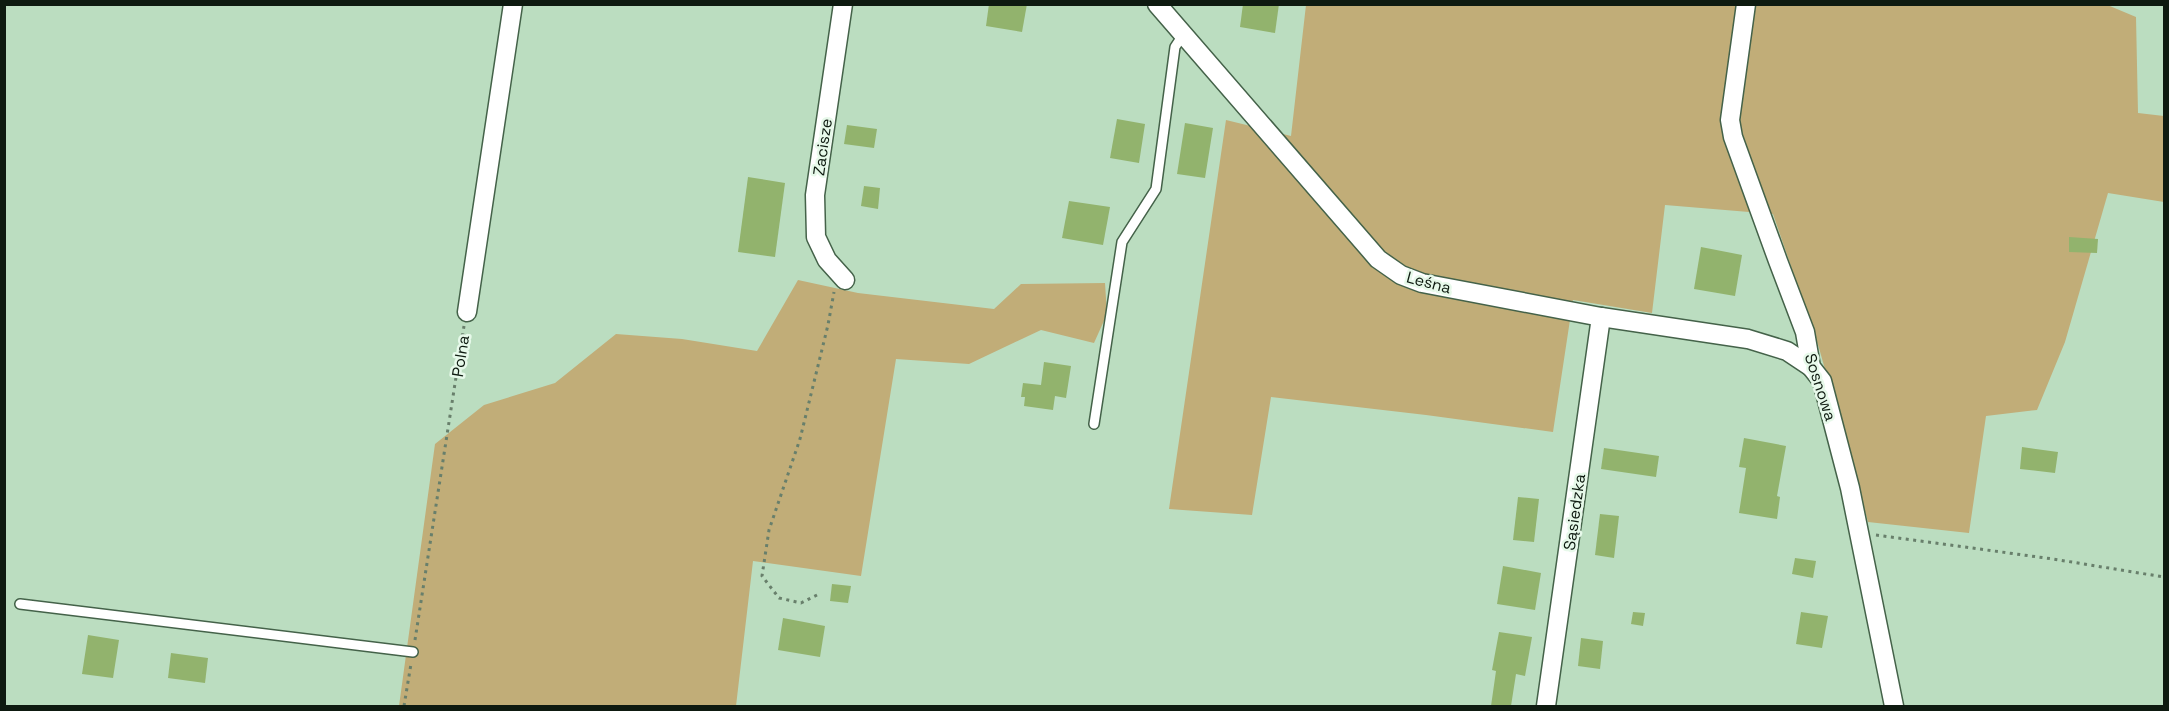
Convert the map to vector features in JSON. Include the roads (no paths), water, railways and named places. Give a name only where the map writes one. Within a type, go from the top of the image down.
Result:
[{"type":"street","name":"Polna","points":[[467,312],[513,4]]},
{"type":"street","name":"Zacisze","points":[[841,276],[827,260],[816,237],[815,195],[843,4]]},
{"type":"street","name":"Sosnowa","points":[[1746,4],[1730,120],[1733,137],[1805,332],[1811,367],[1822,381],[1850,488],[1894,706]]},
{"type":"street","name":"Leśna","points":[[1165,9],[1183,35],[1378,259],[1401,275],[1422,283],[1601,317],[1748,339],[1787,351],[1811,367]]},
{"type":"street","name":"Sąsiedzka","points":[[1546,706],[1601,317]]},
{"type":"lane","points":[[1094,424],[1122,242],[1155,189],[1175,47],[1183,35]]},
{"type":"lane","points":[[20,604],[413,652]]}]
